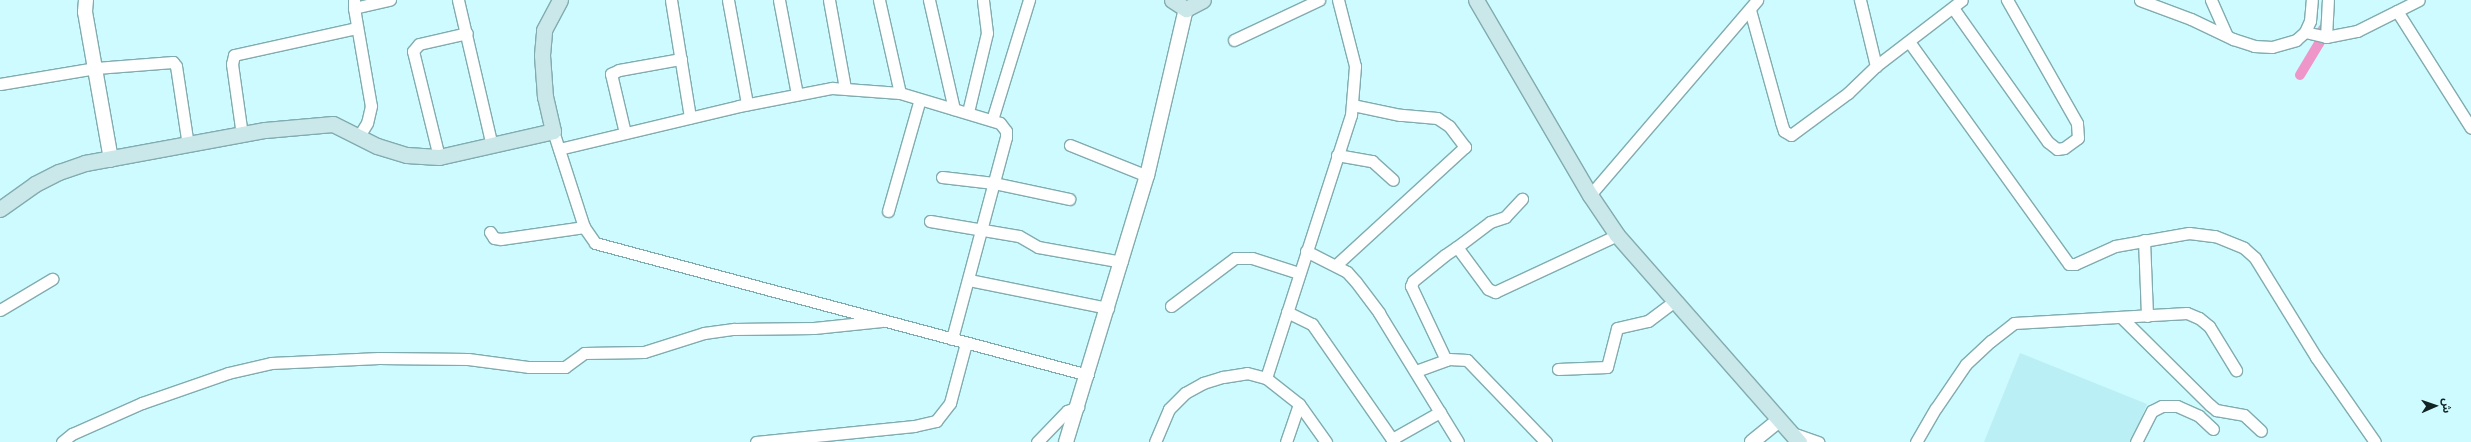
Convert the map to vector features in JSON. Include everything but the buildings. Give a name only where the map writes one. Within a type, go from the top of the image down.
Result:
[{"type":"main road","points":[[0,209],[35,184],[59,172],[85,163],[111,160],[242,134],[318,124],[341,126],[377,146],[407,156],[439,156],[492,146],[553,131],[543,84],[542,55],[544,30],[560,0]]},
{"type":"main road","points":[[1172,0],[1186,9],[1203,0]]},
{"type":"main road","points":[[1476,0],[1590,195],[1617,235],[1795,437]]},
{"type":"street","points":[[86,0],[85,12],[111,160]]},
{"type":"street","points":[[359,136],[366,124],[371,106],[354,4],[390,0]]},
{"type":"street","points":[[458,0],[492,146]]},
{"type":"street","points":[[671,0],[690,117]]},
{"type":"street","points":[[728,0],[747,104]]},
{"type":"street","points":[[779,0],[797,94]]},
{"type":"street","points":[[829,0],[845,88]]},
{"type":"street","points":[[879,0],[900,93]]},
{"type":"street","points":[[929,0],[954,109]]},
{"type":"street","points":[[968,112],[987,33],[983,0]]},
{"type":"street","points":[[992,120],[1029,0]]},
{"type":"street","points":[[1234,40],[1319,0]]},
{"type":"street","points":[[1266,378],[1352,105],[1355,66],[1338,0]]},
{"type":"street","points":[[1590,195],[1757,0]]},
{"type":"street","points":[[1860,0],[1876,66]]},
{"type":"street","points":[[1750,10],[1781,122],[1787,134],[1796,132],[1827,109],[1876,66],[1910,43],[1962,0]]},
{"type":"street","points":[[1952,8],[2048,142],[2060,149],[2078,138],[2079,127],[2007,0]]},
{"type":"street","points":[[2140,0],[2191,19],[2227,36],[2254,46],[2272,47],[2296,40],[2305,32],[2310,21],[2312,0]]},
{"type":"street","points":[[2211,0],[2227,36]]},
{"type":"street","points":[[2323,36],[2328,0]]},
{"type":"street","points":[[2305,32],[2323,36],[2357,31],[2419,0]]},
{"type":"street","points":[[1066,442],[1088,375],[1147,176],[1186,9]]},
{"type":"street","points":[[2397,11],[2471,128]]},
{"type":"street","points":[[242,134],[232,64],[234,54],[357,28]]},
{"type":"street","points":[[439,156],[413,51],[419,44],[467,34]]},
{"type":"street","points":[[1910,43],[2069,264],[2075,264],[2107,248],[2144,240],[2200,233],[2229,241],[2249,251],[2316,357],[2375,442]]},
{"type":"street","points":[[625,133],[611,74],[619,70],[681,59]]},
{"type":"street","points":[[0,84],[96,68],[172,62],[176,66],[188,145]]},
{"type":"street","points":[[559,149],[747,104],[797,94],[845,88],[900,93],[992,120],[1004,126],[1006,131],[969,280],[952,339]]},
{"type":"street","points":[[888,211],[920,99]]},
{"type":"street","points":[[1336,265],[1465,147],[1449,126],[1437,118],[1400,115],[1352,105]]},
{"type":"street","points":[[553,131],[584,228],[595,243],[1088,375]]},
{"type":"street","points":[[1070,145],[1147,176]]},
{"type":"street","points":[[1337,155],[1372,161],[1393,180]]},
{"type":"street","points":[[942,177],[994,183],[1068,199]]},
{"type":"street","points":[[1446,360],[1412,292],[1411,283],[1490,222],[1505,217],[1522,199]]},
{"type":"street","points":[[930,221],[1019,236],[1038,247],[1122,262]]},
{"type":"street","points":[[490,232],[494,238],[501,239],[584,228]]},
{"type":"street","points":[[1457,247],[1488,288],[1495,292],[1617,235]]},
{"type":"street","points":[[2144,240],[2147,316]]},
{"type":"street","points":[[1306,251],[1336,265],[1356,282],[1416,371],[1458,442]]},
{"type":"street","points":[[1171,306],[1235,258],[1252,258],[1299,273]]},
{"type":"street","points":[[0,310],[52,279]]},
{"type":"street","points":[[969,280],[1108,308]]},
{"type":"street","points":[[1558,368],[1608,367],[1617,328],[1648,322],[1675,301]]},
{"type":"street","points":[[1287,312],[1312,324],[1393,441],[1440,412]]},
{"type":"street","points":[[1916,442],[1936,408],[1966,364],[1991,341],[2014,324],[2123,319],[2180,312],[2199,318],[2209,326],[2236,370]]},
{"type":"street","points":[[2123,319],[2216,410],[2244,415],[2261,431]]},
{"type":"street","points":[[62,442],[72,434],[142,404],[228,373],[271,363],[372,358],[468,359],[529,367],[565,367],[584,352],[644,352],[712,332],[734,329],[814,328],[882,321]]},
{"type":"street","points":[[756,442],[914,426],[936,421],[950,404],[966,343]]},
{"type":"street","points":[[1416,371],[1458,357],[1472,364],[1546,442]]},
{"type":"street","points":[[1155,442],[1169,409],[1184,393],[1203,383],[1223,377],[1247,373],[1266,378],[1299,404],[1326,442]]},
{"type":"street","points":[[1286,442],[1299,404]]},
{"type":"street","points":[[2136,442],[2152,411],[2162,406],[2177,406],[2199,416],[2213,429]]},
{"type":"street","points":[[1037,442],[1067,411],[1078,407]]},
{"type":"street","points":[[1752,442],[1779,420]]},
{"type":"street","points":[[1795,437],[1818,442]]},
{"type":"shaded area","points":[[2020,353],[2147,404],[2132,442],[1984,442]]},
{"type":"waterway","points":[[2300,75],[2321,40],[2323,29]]}]
